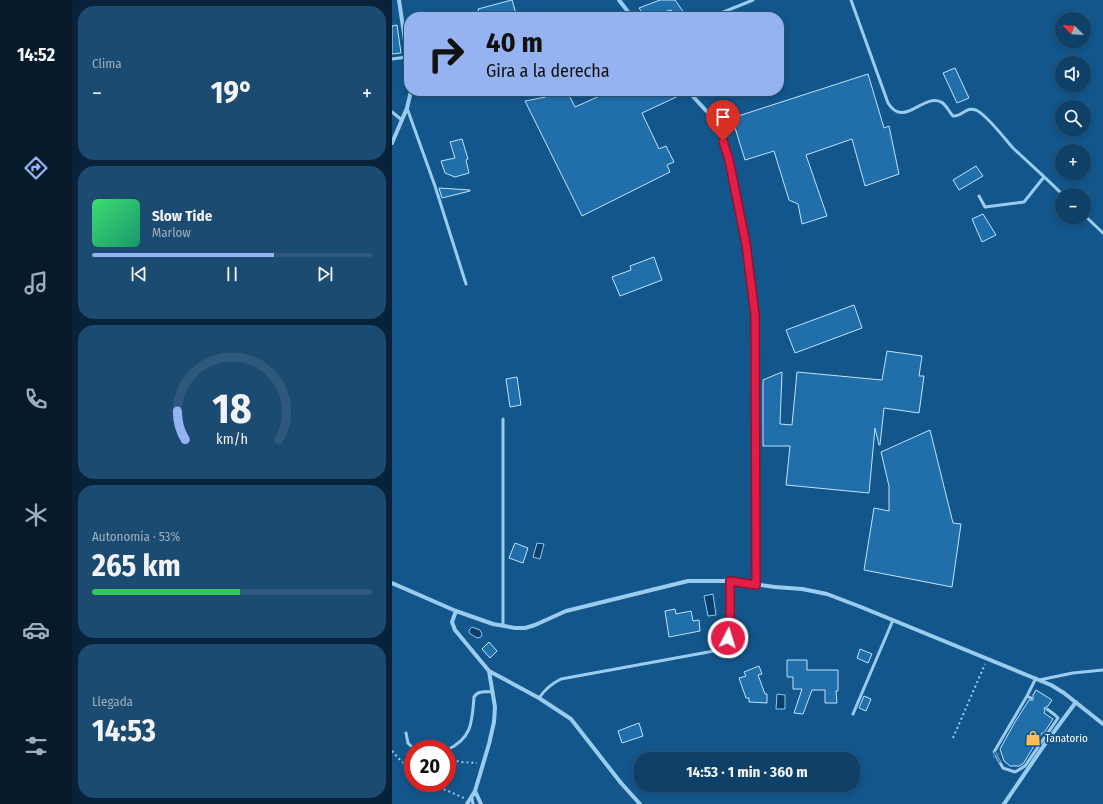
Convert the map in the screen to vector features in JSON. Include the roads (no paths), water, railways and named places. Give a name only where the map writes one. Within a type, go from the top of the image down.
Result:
[{"type":"street","points":[[399,0],[404,36]]},
{"type":"street","points":[[619,0],[628,12]]},
{"type":"street","points":[[392,143],[407,108],[410,96]]},
{"type":"street","points":[[693,96],[710,115],[723,141],[729,160],[746,244],[755,323],[756,585]]},
{"type":"street","points":[[392,583],[456,611],[503,626],[515,628],[525,628],[566,611],[678,582],[700,580],[730,581],[756,585],[814,590],[988,658],[1051,685],[1076,702],[1103,724]]},
{"type":"street","points":[[456,611],[452,622],[455,630],[489,671],[539,698],[571,719],[621,783],[640,804]]},
{"type":"street","points":[[470,802],[490,744],[494,722],[495,707],[489,671]]},
{"type":"street","points":[[1004,804],[1047,741],[1076,702]]},
{"type":"street","points":[[475,791],[481,804]]},
{"type":"lane","points":[[723,12],[753,0]]},
{"type":"lane","points":[[851,0],[891,108],[903,112],[909,112],[931,100],[936,100],[943,102],[953,116],[960,115],[966,110],[976,110],[984,116],[1013,148],[1056,188]]},
{"type":"lane","points":[[392,59],[404,58]]},
{"type":"lane","points":[[407,108],[435,186],[466,284]]},
{"type":"lane","points":[[392,112],[402,120]]},
{"type":"lane","points":[[979,196],[985,208],[1024,202],[1044,177]]},
{"type":"lane","points":[[1091,222],[1103,233]]},
{"type":"lane","points":[[503,626],[504,419]]},
{"type":"lane","points":[[539,698],[545,689],[561,679],[714,651],[720,648],[725,643],[730,633],[730,581]]},
{"type":"lane","points":[[852,714],[893,620]]},
{"type":"lane","points":[[1047,709],[1058,718],[1025,766],[1015,772],[1003,768],[994,752],[1038,679],[1103,670]]},
{"type":"lane","points":[[456,745],[466,737],[472,720],[474,697],[476,694],[478,692],[492,692]]},
{"type":"lane","points":[[1027,696],[1031,698]]},
{"type":"lane","points":[[406,732],[407,740]]},
{"type":"water","points":[[537,543],[544,544],[540,559],[533,557]]},
{"type":"water","points":[[713,594],[716,615],[708,616],[704,596]]},
{"type":"water","points":[[472,627],[480,630],[482,634],[481,637],[477,638],[469,633],[469,630]]},
{"type":"water","points":[[777,694],[785,695],[785,709],[776,709]]},
{"type":"place","name":"Tanatorio","points":[[1033,738]]}]
